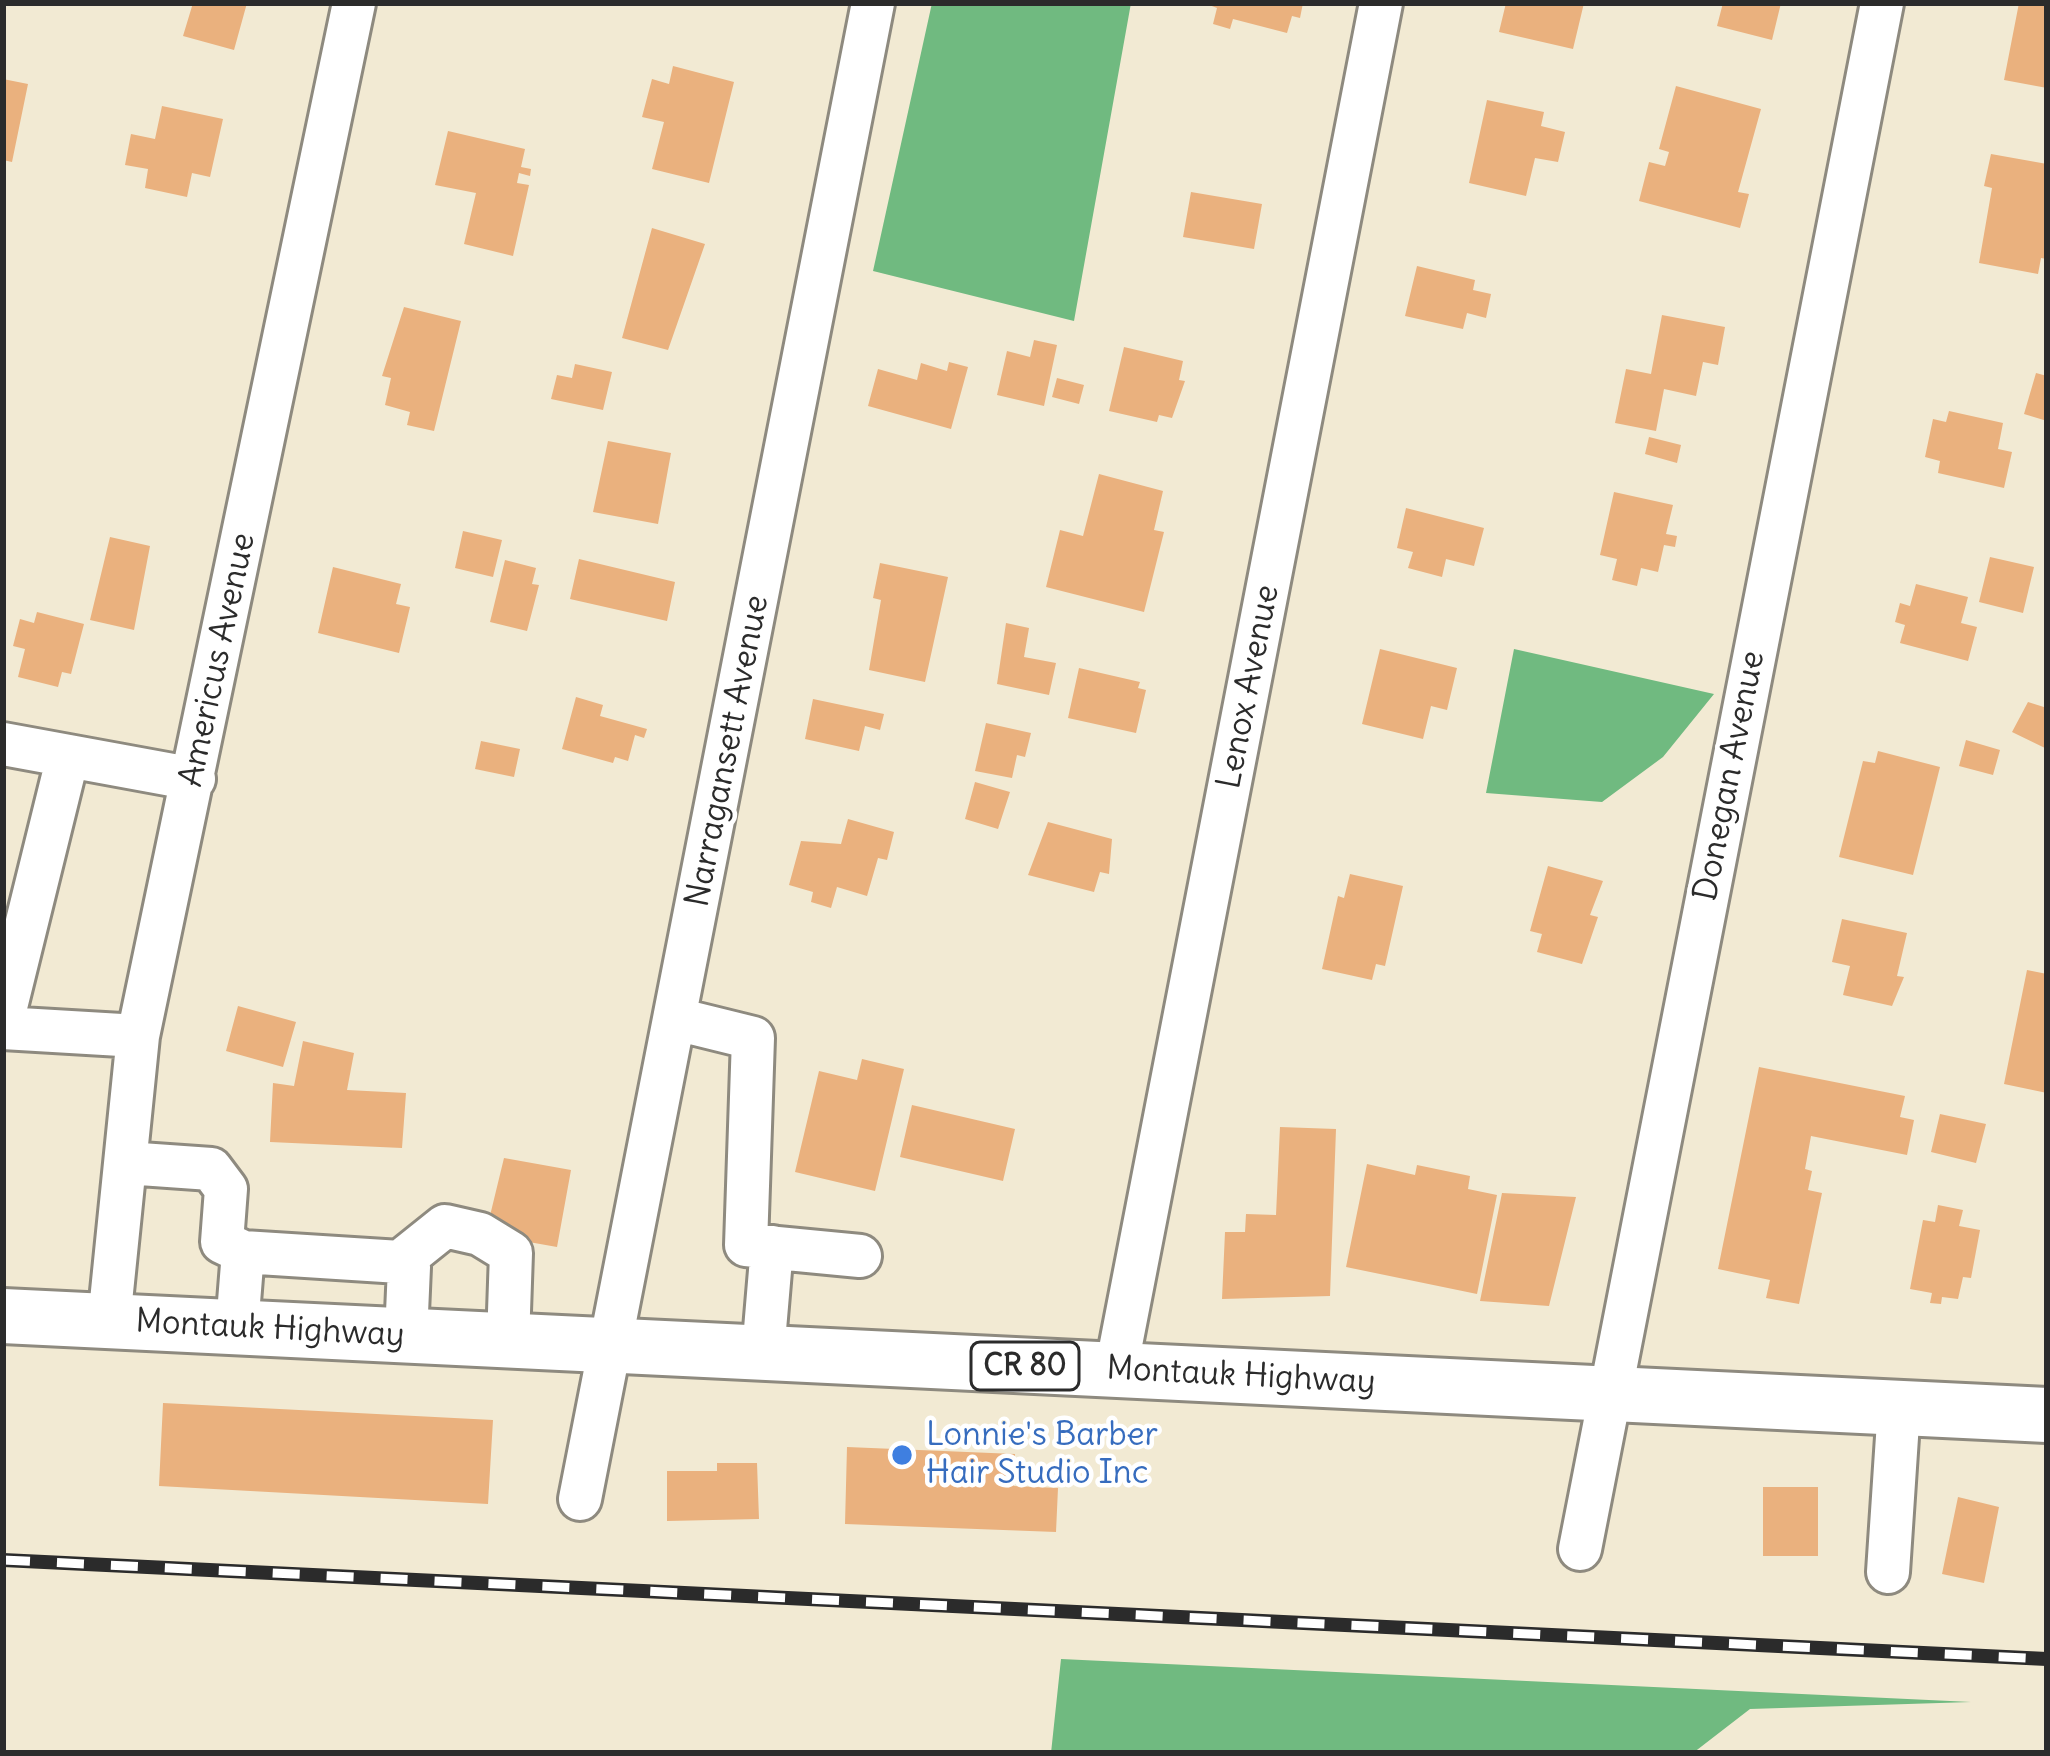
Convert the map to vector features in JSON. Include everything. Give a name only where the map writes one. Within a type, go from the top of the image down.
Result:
[{"type":"main road","name":"Montauk Highway","points":[[3,1316],[2047,1414]]},
{"type":"street","name":"Americus Avenue","points":[[110,1321],[138,1036],[354,3]]},
{"type":"street","name":"Narragansett Avenue","points":[[580,1499],[873,3]]},
{"type":"street","name":"Lenox Avenue","points":[[1116,1370],[1381,3]]},
{"type":"street","name":"Donegan Avenue","points":[[1580,1549],[1882,3]]},
{"type":"street","points":[[3,744],[194,779]]},
{"type":"street","points":[[68,756],[3,1024],[138,1036]]},
{"type":"street","points":[[676,1018],[753,1038],[746,1245],[860,1256]]},
{"type":"street","points":[[126,1163],[211,1169],[226,1189],[222,1242],[243,1252],[400,1262],[409,1267],[406,1336]]},
{"type":"street","points":[[400,1262],[445,1226],[480,1234],[511,1253],[508,1341]]},
{"type":"street","points":[[763,1353],[772,1247]]},
{"type":"street","points":[[237,1327],[243,1252]]},
{"type":"street","points":[[1888,1572],[1899,1407]]},
{"type":"green space","points":[[932,3],[1131,3],[1074,321],[873,271]]},
{"type":"green space","points":[[1514,649],[1714,694],[1663,757],[1602,802],[1486,793]]},
{"type":"green space","points":[[1061,1659],[1971,1702],[1750,1709],[1693,1753],[1051,1753]]},
{"type":"building","points":[[193,3],[247,3],[234,50],[183,36]]},
{"type":"building","points":[[1204,3],[1303,3],[1300,18],[1292,16],[1287,33],[1233,19],[1230,29],[1213,24],[1217,8]]},
{"type":"building","points":[[1506,3],[1584,3],[1573,49],[1499,32]]},
{"type":"building","points":[[1723,3],[1781,3],[1772,40],[1717,26]]},
{"type":"building","points":[[2019,3],[2047,3],[2047,88],[2004,80]]},
{"type":"building","points":[[673,66],[734,82],[709,183],[652,169],[664,122],[642,117],[652,79],[669,84]]},
{"type":"building","points":[[3,79],[28,84],[12,162],[3,160]]},
{"type":"building","points":[[1676,86],[1761,109],[1738,192],[1749,194],[1740,228],[1639,201],[1649,162],[1665,166],[1669,152],[1659,149]]},
{"type":"building","points":[[1487,100],[1544,112],[1541,126],[1565,132],[1558,162],[1535,158],[1526,196],[1469,183]]},
{"type":"building","points":[[162,106],[223,119],[210,177],[192,173],[187,197],[145,188],[148,169],[125,165],[131,134],[155,139]]},
{"type":"building","points":[[448,131],[525,149],[521,167],[531,169],[530,176],[519,173],[517,183],[529,185],[513,256],[464,244],[476,193],[435,185]]},
{"type":"building","points":[[1991,154],[2047,164],[2047,259],[2041,258],[2038,274],[1979,263],[1992,188],[1984,186]]},
{"type":"building","points":[[1191,192],[1262,204],[1254,249],[1183,237]]},
{"type":"building","points":[[652,228],[705,244],[668,350],[622,338]]},
{"type":"building","points":[[1417,266],[1475,280],[1473,290],[1491,294],[1486,318],[1467,313],[1463,329],[1405,316]]},
{"type":"building","points":[[404,307],[461,321],[434,431],[407,425],[410,412],[385,405],[391,378],[382,376]]},
{"type":"building","points":[[1662,315],[1725,327],[1718,365],[1703,362],[1696,396],[1664,389],[1656,431],[1615,423],[1626,369],[1651,374]]},
{"type":"building","points":[[1034,340],[1057,345],[1044,406],[997,395],[1007,351],[1030,357]]},
{"type":"building","points":[[1124,347],[1183,361],[1179,380],[1185,381],[1172,418],[1159,415],[1157,422],[1109,411]]},
{"type":"building","points":[[949,362],[968,367],[951,429],[868,406],[878,369],[917,380],[921,363],[947,371]]},
{"type":"building","points":[[575,364],[612,372],[603,410],[551,399],[557,375],[572,378]]},
{"type":"building","points":[[2036,373],[2047,376],[2047,421],[2024,414]]},
{"type":"building","points":[[1057,378],[1084,385],[1079,404],[1052,397]]},
{"type":"building","points":[[1949,411],[2003,423],[1998,449],[2012,452],[2004,488],[1938,473],[1940,461],[1925,457],[1933,419],[1946,422]]},
{"type":"building","points":[[1649,437],[1681,445],[1677,463],[1645,454]]},
{"type":"building","points":[[608,441],[671,453],[658,524],[593,512]]},
{"type":"building","points":[[1099,474],[1163,491],[1154,530],[1164,532],[1144,612],[1046,587],[1060,530],[1083,536]]},
{"type":"building","points":[[1614,492],[1673,505],[1666,534],[1677,536],[1675,547],[1664,545],[1658,572],[1641,568],[1637,586],[1612,580],[1617,559],[1600,555]]},
{"type":"building","points":[[1406,508],[1484,528],[1474,566],[1446,559],[1442,577],[1408,568],[1413,552],[1397,548]]},
{"type":"building","points":[[463,531],[502,540],[493,577],[455,568]]},
{"type":"building","points":[[110,537],[150,546],[134,630],[90,620]]},
{"type":"building","points":[[1990,557],[2034,567],[2023,613],[1979,602]]},
{"type":"building","points":[[579,559],[675,582],[667,621],[570,599]]},
{"type":"building","points":[[505,560],[536,568],[532,584],[539,585],[527,631],[490,622]]},
{"type":"building","points":[[880,563],[948,577],[925,682],[869,670],[881,600],[873,598]]},
{"type":"building","points":[[333,567],[401,584],[396,604],[410,607],[399,653],[318,633]]},
{"type":"building","points":[[1916,584],[1968,597],[1961,623],[1977,627],[1968,661],[1900,643],[1905,625],[1895,622],[1900,603],[1910,606]]},
{"type":"building","points":[[37,612],[84,624],[71,674],[62,672],[58,687],[18,677],[25,649],[13,646],[20,619],[34,623]]},
{"type":"building","points":[[1006,623],[1029,628],[1024,657],[1056,663],[1049,695],[997,684]]},
{"type":"building","points":[[1380,649],[1457,668],[1447,710],[1431,706],[1423,739],[1362,724]]},
{"type":"building","points":[[1079,668],[1140,682],[1138,688],[1146,690],[1136,733],[1068,718]]},
{"type":"building","points":[[576,697],[603,705],[600,716],[647,729],[644,738],[635,735],[628,761],[615,757],[613,763],[562,749]]},
{"type":"building","points":[[813,699],[884,714],[880,730],[865,726],[859,751],[805,739]]},
{"type":"building","points":[[2028,702],[2047,708],[2047,749],[2012,732]]},
{"type":"building","points":[[986,723],[1031,733],[1025,757],[1017,755],[1012,778],[975,771]]},
{"type":"building","points":[[1966,740],[2000,750],[1993,775],[1959,766]]},
{"type":"building","points":[[481,741],[520,749],[514,777],[475,769]]},
{"type":"building","points":[[1878,751],[1940,767],[1913,875],[1839,857],[1863,761],[1875,763]]},
{"type":"building","points":[[975,782],[1010,792],[998,829],[965,819]]},
{"type":"building","points":[[848,819],[894,832],[887,860],[878,858],[867,896],[837,887],[831,908],[811,902],[813,892],[789,885],[801,841],[841,844]]},
{"type":"building","points":[[1048,822],[1112,839],[1109,874],[1100,872],[1094,892],[1028,875]]},
{"type":"building","points":[[1548,866],[1603,881],[1590,915],[1598,917],[1582,964],[1537,952],[1542,934],[1530,931]]},
{"type":"building","points":[[1350,874],[1403,886],[1385,966],[1376,964],[1372,980],[1322,969],[1338,896],[1344,898]]},
{"type":"building","points":[[1842,919],[1907,933],[1897,976],[1904,977],[1892,1006],[1843,995],[1850,966],[1832,962]]},
{"type":"building","points":[[2027,970],[2047,974],[2047,1093],[2004,1084]]},
{"type":"building","points":[[238,1006],[296,1022],[283,1067],[226,1051]]},
{"type":"building","points":[[303,1041],[354,1053],[347,1090],[406,1093],[402,1148],[270,1142],[273,1083],[294,1086]]},
{"type":"building","points":[[862,1059],[904,1069],[875,1191],[795,1172],[819,1071],[857,1080]]},
{"type":"building","points":[[1759,1067],[1905,1096],[1900,1117],[1914,1120],[1907,1155],[1811,1136],[1805,1169],[1812,1171],[1808,1190],[1822,1193],[1799,1304],[1766,1298],[1770,1280],[1718,1269]]},
{"type":"building","points":[[912,1105],[1015,1129],[1003,1181],[900,1157]]},
{"type":"building","points":[[1940,1114],[1986,1124],[1976,1163],[1931,1152]]},
{"type":"building","points":[[1280,1127],[1336,1129],[1330,1296],[1222,1299],[1225,1232],[1245,1232],[1246,1214],[1276,1215]]},
{"type":"building","points":[[504,1158],[571,1170],[557,1247],[495,1236],[487,1228]]},
{"type":"building","points":[[1367,1164],[1415,1175],[1417,1165],[1470,1176],[1468,1189],[1497,1195],[1477,1294],[1346,1267]]},
{"type":"building","points":[[1502,1193],[1576,1197],[1549,1306],[1480,1301]]},
{"type":"building","points":[[1938,1205],[1963,1210],[1959,1226],[1980,1230],[1971,1278],[1963,1277],[1958,1299],[1942,1297],[1941,1304],[1930,1303],[1932,1293],[1910,1289],[1923,1220],[1935,1222]]},
{"type":"building","points":[[163,1403],[493,1420],[488,1504],[159,1486]]},
{"type":"building","points":[[847,1447],[1015,1454],[1014,1486],[1058,1488],[1056,1532],[845,1524]]},
{"type":"building","points":[[717,1463],[757,1463],[759,1519],[667,1521],[667,1471],[717,1471]]},
{"type":"building","points":[[1763,1487],[1818,1487],[1818,1556],[1763,1556]]},
{"type":"building","points":[[1958,1497],[1999,1507],[1984,1583],[1942,1574]]},
{"type":"railway","points":[[3,1560],[2047,1659]]},
{"type":"place","name":"Lonnie's Barber Hair Studio Inc","points":[[902,1455]]}]
